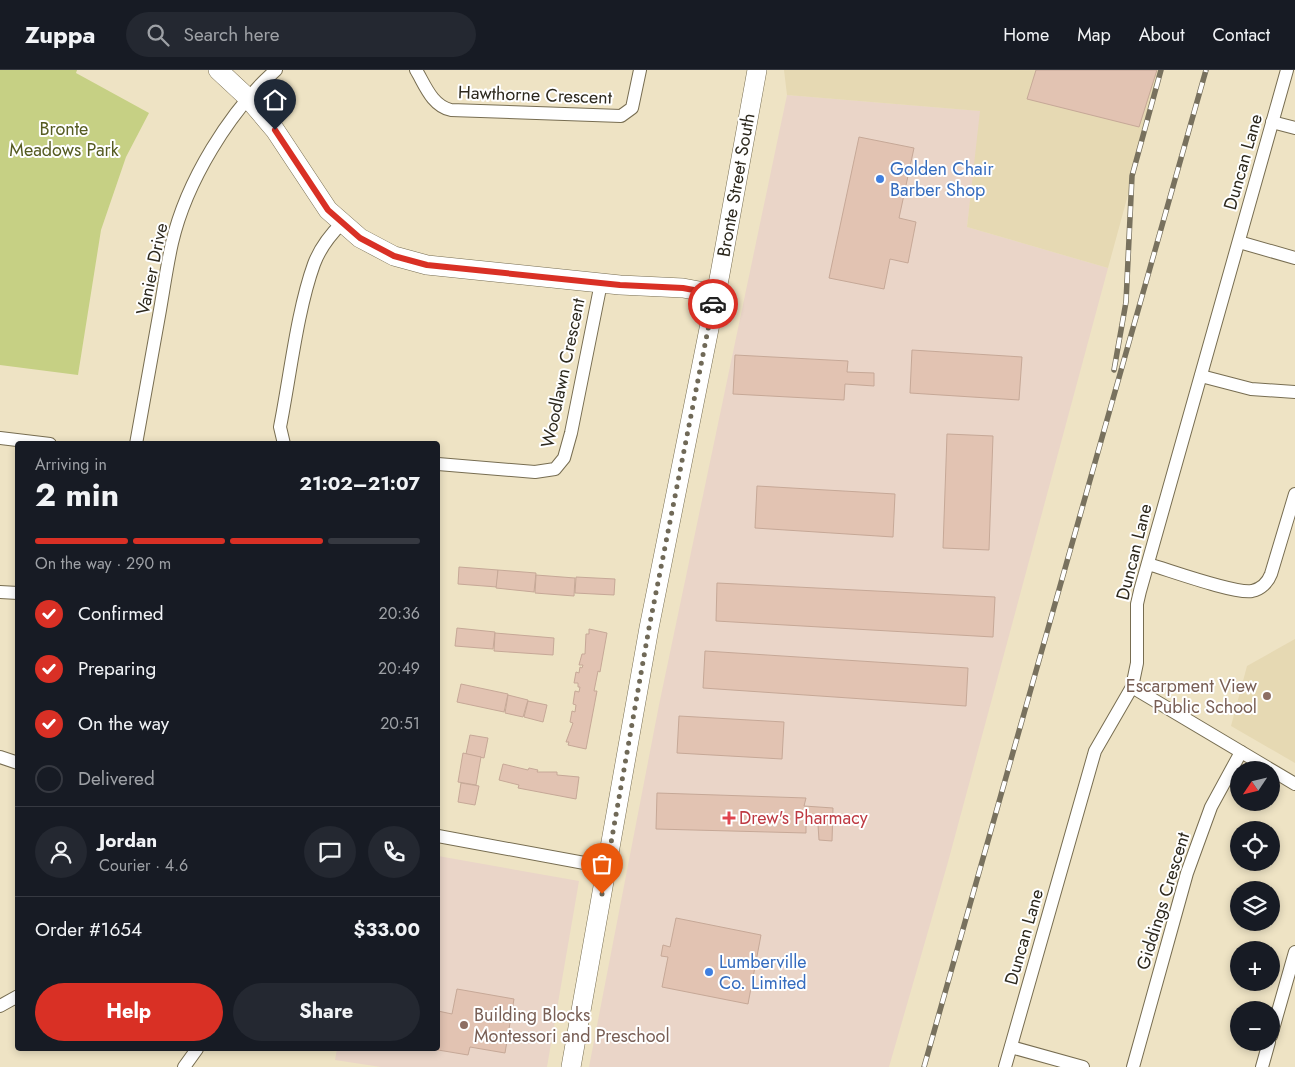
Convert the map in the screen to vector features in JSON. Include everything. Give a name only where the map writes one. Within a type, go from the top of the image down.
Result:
[{"type":"main road","points":[[218,70],[248,97],[275,130],[328,210],[360,238],[394,256],[427,265],[601,283],[683,288],[715,294]]},
{"type":"main road","name":"Bronte Street South","points":[[571,1067],[649,628],[757,70]]},
{"type":"street","name":"Vanier Drive","points":[[137,441],[172,241],[202,167],[248,97],[276,70]]},
{"type":"street","name":"Hawthorne Crescent","points":[[416,70],[437,103],[443,108],[451,110],[621,116],[632,108],[640,70]]},
{"type":"street","name":"Duncan Lane","points":[[1005,1067],[1095,751],[1132,687],[1138,650],[1137,604],[1287,70]]},
{"type":"street","points":[[1272,122],[1295,128]]},
{"type":"street","points":[[283,441],[280,427],[302,312],[314,264],[328,237],[342,223]]},
{"type":"street","points":[[1239,242],[1295,258]]},
{"type":"street","name":"Woodlawn Crescent","points":[[440,464],[534,472],[556,470],[564,458],[571,433],[601,283]]},
{"type":"street","points":[[1201,376],[1251,389],[1295,392]]},
{"type":"street","points":[[0,438],[25,441]]},
{"type":"street","points":[[1148,564],[1238,590],[1255,590],[1267,582],[1271,574],[1295,494]]},
{"type":"street","points":[[0,592],[15,593]]},
{"type":"street","points":[[1132,687],[1295,784]]},
{"type":"street","name":"Giddings Crescent","points":[[1133,1067],[1187,873],[1211,807],[1241,752]]},
{"type":"street","points":[[0,757],[15,762]]},
{"type":"street","points":[[440,836],[606,867]]},
{"type":"street","points":[[1280,1004],[1295,952]]},
{"type":"street","points":[[0,1006],[15,998]]},
{"type":"street","points":[[1011,1047],[1083,1067]]},
{"type":"street","points":[[184,1067],[196,1051]]},
{"type":"street","points":[[1262,1067],[1266,1051]]},
{"type":"shaded area","points":[[784,70],[1162,70],[1108,268],[967,227],[980,111],[787,95]]},
{"type":"shaded area","points":[[787,95],[981,111],[967,227],[1108,268],[948,862],[889,1067],[589,1067],[659,705]]},
{"type":"shaded area","name":"Escarpment View Public School","points":[[1295,639],[1295,763],[1231,726],[1247,666]]},
{"type":"shaded area","points":[[440,856],[579,881],[547,1067],[381,1067],[335,1060],[337,1051],[440,1051]]},
{"type":"green space","name":"Bronte Meadows Park","points":[[0,70],[77,70],[76,73],[149,113],[126,157],[101,230],[78,375],[0,365]]},
{"type":"building","points":[[1036,70],[1157,70],[1139,127],[1027,99]]},
{"type":"building","points":[[859,137],[914,148],[899,218],[916,222],[908,263],[890,259],[884,289],[829,278]]},
{"type":"building","points":[[912,350],[1022,357],[1019,400],[910,393]]},
{"type":"building","points":[[735,355],[848,361],[847,372],[874,373],[874,386],[845,384],[844,400],[733,394]]},
{"type":"building","points":[[947,434],[993,436],[989,550],[943,548]]},
{"type":"building","points":[[757,486],[895,494],[893,537],[755,528]]},
{"type":"building","points":[[459,567],[498,570],[497,587],[458,584]]},
{"type":"building","points":[[498,570],[536,573],[534,592],[496,588]]},
{"type":"building","points":[[536,575],[575,578],[574,596],[535,593]]},
{"type":"building","points":[[576,577],[615,579],[614,595],[575,593]]},
{"type":"building","points":[[717,583],[995,597],[993,637],[716,621]]},
{"type":"building","points":[[457,628],[495,632],[493,649],[455,646]]},
{"type":"building","points":[[589,629],[607,633],[600,672],[598,671],[594,691],[597,691],[586,749],[568,745],[569,742],[566,742],[573,723],[570,722],[572,711],[575,712],[576,705],[573,704],[575,691],[579,692],[580,687],[578,687],[578,683],[574,683],[576,672],[579,673],[580,667],[582,668],[583,665],[579,665],[582,654],[585,654],[586,634],[589,634]]},
{"type":"building","points":[[495,633],[554,638],[553,655],[494,651]]},
{"type":"building","points":[[705,651],[968,668],[966,706],[703,688]]},
{"type":"building","points":[[461,684],[508,694],[504,712],[457,702]]},
{"type":"building","points":[[508,695],[528,700],[523,717],[505,713]]},
{"type":"building","points":[[528,701],[547,705],[543,722],[524,717]]},
{"type":"building","points":[[679,716],[784,722],[782,759],[677,753]]},
{"type":"building","points":[[470,735],[488,738],[484,758],[466,754]]},
{"type":"building","points":[[463,753],[481,757],[476,785],[458,782]]},
{"type":"building","points":[[503,764],[528,770],[529,768],[538,770],[537,772],[557,772],[557,775],[579,777],[576,799],[518,788],[519,785],[499,780]]},
{"type":"building","points":[[461,783],[479,786],[475,805],[458,802]]},
{"type":"building","points":[[657,793],[806,798],[804,806],[833,808],[832,841],[819,840],[818,825],[806,824],[806,833],[656,829]]},
{"type":"building","name":"Lumberville Co. Limited","points":[[676,918],[761,935],[748,1004],[662,987],[668,957],[661,956],[663,945],[670,947]]},
{"type":"building","points":[[457,989],[514,999],[505,1053],[470,1047],[468,1055],[440,1050],[440,1011],[452,1014]]},
{"type":"railway","points":[[1114,370],[1126,302],[1132,176],[1161,70]]},
{"type":"railway","points":[[924,1067],[1206,70]]},
{"type":"way so far","points":[[602,894],[649,628],[713,304]]},
{"type":"place","name":"Golden Chair Barber Shop","points":[[880,179]]},
{"type":"place","name":"Escarpment View Public School","points":[[1267,696]]},
{"type":"place","name":"Drew's Pharmacy","points":[[729,818]]},
{"type":"place","name":"Lumberville Co. Limited","points":[[709,972]]},
{"type":"place","name":"Building Blocks Montessori and Preschool","points":[[464,1025]]},
{"type":"route","points":[[275,130],[328,210],[360,238],[394,256],[427,265],[462,269],[620,285],[683,288],[715,294],[713,304]]}]
